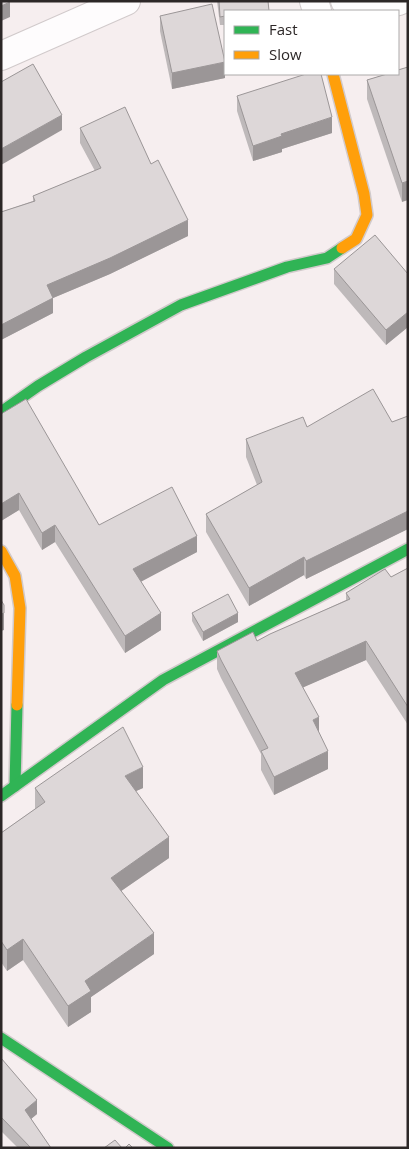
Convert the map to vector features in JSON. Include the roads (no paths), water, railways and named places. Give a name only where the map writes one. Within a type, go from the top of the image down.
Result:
[{"type":"street","points":[[1,56],[126,1]]},
{"type":"street","points":[[345,1],[370,8],[399,1]]},
{"type":"street","points":[[1,412],[38,386],[78,362],[182,305],[286,267],[327,258],[356,239],[367,216],[364,194],[333,75]]},
{"type":"street","points":[[1,796],[163,680],[408,549]]},
{"type":"street","points":[[1,551],[15,576],[20,608],[15,786]]},
{"type":"street","points":[[1,1038],[168,1148]]}]
